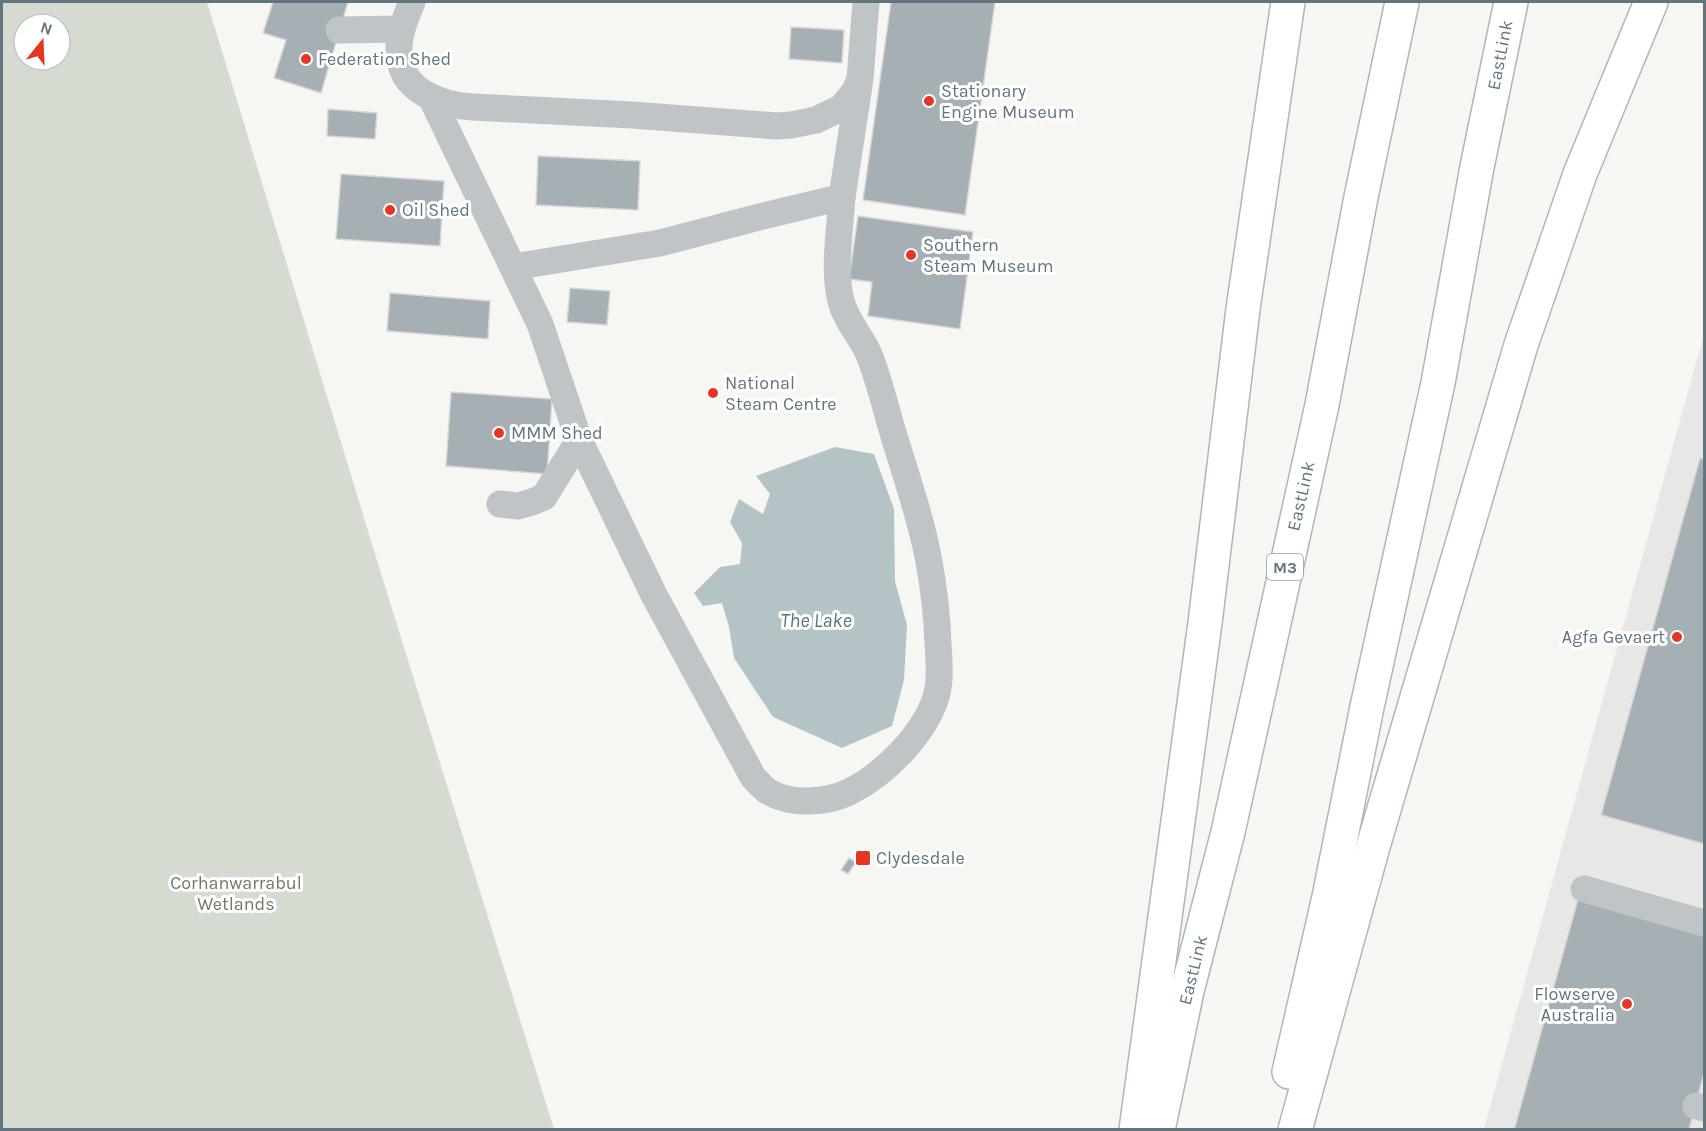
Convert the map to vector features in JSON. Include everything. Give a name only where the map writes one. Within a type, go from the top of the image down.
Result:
[{"type":"highway","points":[[1136,1130],[1202,646],[1243,309],[1288,2]]},
{"type":"highway","name":"EastLink","points":[[1158,1130],[1187,991],[1228,832],[1322,405],[1361,197],[1402,2]]},
{"type":"highway","name":"EastLink","points":[[1276,1130],[1329,897],[1367,707],[1438,383],[1477,167],[1511,2]]},
{"type":"highway","points":[[1295,1130],[1374,843],[1521,345],[1580,174],[1651,2]]},
{"type":"lane","points":[[412,2],[402,29],[399,51],[403,70],[411,83],[421,92],[448,104],[777,126],[816,120],[841,108],[850,99],[860,79]]},
{"type":"lane","points":[[431,98],[540,324],[579,440],[654,595],[753,777],[767,791],[780,797],[806,801],[824,799],[846,793],[862,785],[905,748],[925,721],[936,697],[940,673],[929,561],[914,504],[870,356],[846,316],[841,301],[838,273],[842,197],[860,79],[866,2]]},
{"type":"lane","points":[[339,30],[402,29]]},
{"type":"lane","points":[[513,267],[660,243],[842,197]]},
{"type":"lane","points":[[500,504],[518,506],[544,497],[579,440]]},
{"type":"lane","points":[[1584,889],[1704,923]]},
{"type":"shaded area","points":[[1704,334],[1704,1129],[1484,1129]]},
{"type":"green space","name":"Corhanwarrabul Wetlands","points":[[2,2],[207,2],[379,567],[554,1129],[2,1129]]},
{"type":"water","name":"The Lake","points":[[835,447],[874,454],[894,509],[895,581],[907,625],[904,680],[892,726],[842,748],[773,717],[734,658],[722,603],[703,606],[694,593],[720,567],[740,564],[742,543],[730,522],[739,499],[763,514],[770,494],[756,476]]},
{"type":"building","name":"Federation Shed","points":[[273,2],[348,2],[321,93],[274,78],[286,40],[263,33]]},
{"type":"building","name":"Stationary Engine Museum","points":[[891,2],[995,2],[965,215],[863,200]]},
{"type":"building","points":[[791,27],[844,30],[842,63],[789,59]]},
{"type":"building","points":[[328,109],[377,113],[375,139],[327,136]]},
{"type":"building","points":[[538,156],[640,161],[638,210],[536,205]]},
{"type":"building","name":"Oil Shed","points":[[341,174],[444,181],[440,246],[336,239]]},
{"type":"building","name":"Southern Steam Museum","points":[[858,216],[973,232],[960,329],[868,316],[872,282],[849,279]]},
{"type":"building","points":[[570,288],[610,291],[607,325],[567,322]]},
{"type":"building","points":[[390,293],[490,301],[488,339],[387,331]]},
{"type":"building","name":"MMM Shed","points":[[451,392],[552,399],[547,474],[446,466]]},
{"type":"building","name":"Agfa Gevaert","points":[[1700,458],[1704,459],[1704,844],[1601,815]]},
{"type":"building","points":[[849,858],[856,862],[848,874],[841,870]]},
{"type":"building","name":"Flowserve Australia","points":[[1578,899],[1704,934],[1704,1073],[1689,1130],[1514,1130]]},
{"type":"place","name":"Federation Shed","points":[[306,59]]},
{"type":"place","name":"Stationary Engine Museum","points":[[929,101]]},
{"type":"place","name":"Oil Shed","points":[[390,210]]},
{"type":"place","name":"Southern Steam Museum","points":[[911,255]]},
{"type":"place","name":"National Steam Centre","points":[[713,393]]},
{"type":"place","name":"MMM Shed","points":[[499,433]]},
{"type":"place","name":"Agfa Gevaert","points":[[1677,637]]},
{"type":"place","name":"Clydesdale","points":[[863,858]]},
{"type":"place","name":"Flowserve Australia","points":[[1627,1004]]}]
